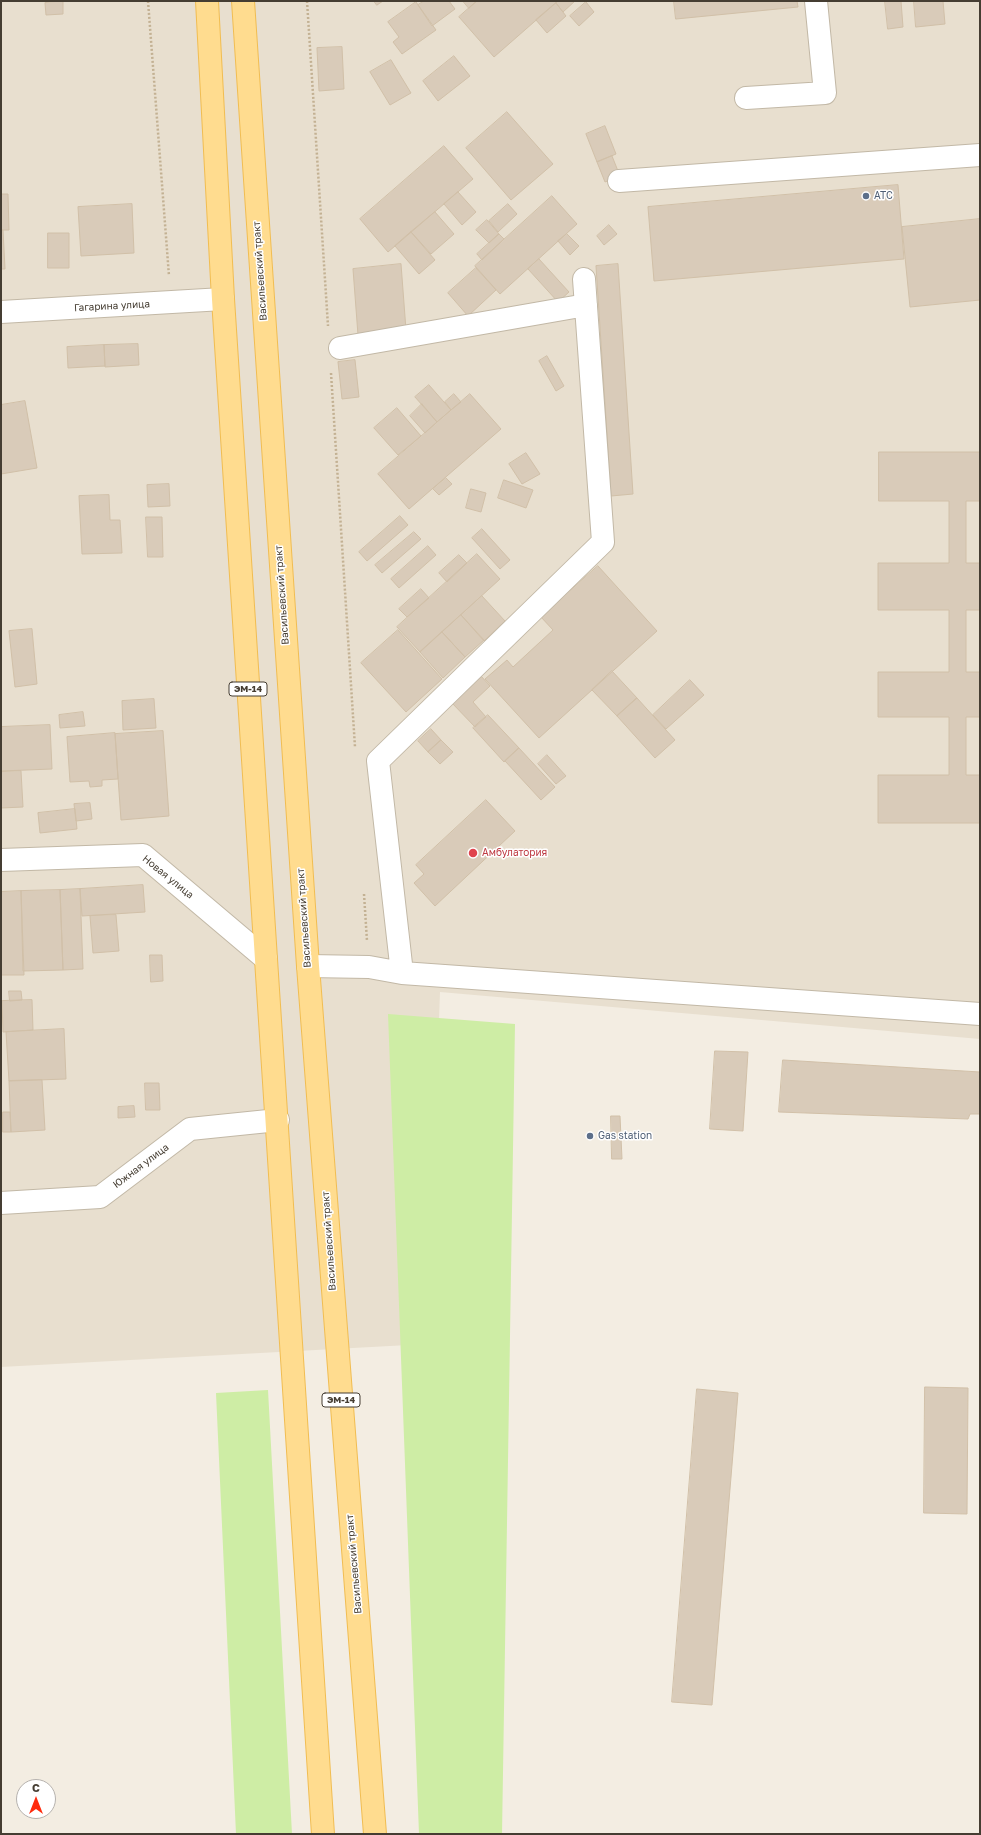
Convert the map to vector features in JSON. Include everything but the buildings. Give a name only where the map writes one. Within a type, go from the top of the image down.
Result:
[{"type":"main road","name":"ЭМ-14","points":[[206,1],[223,299],[266,959],[278,1120],[323,1834]]},
{"type":"main road","name":"Васильевский тракт","points":[[243,1],[308,966],[376,1834]]},
{"type":"street","points":[[746,98],[825,93],[816,1]]},
{"type":"street","points":[[619,182],[980,155]]},
{"type":"street","points":[[402,973],[378,761],[603,542],[584,279]]},
{"type":"street","name":"Гагарина улица","points":[[1,312],[223,299]]},
{"type":"street","points":[[340,348],[586,305]]},
{"type":"street","name":"Новая улица","points":[[1,860],[143,855],[266,959]]},
{"type":"street","points":[[308,966],[369,967],[402,973],[980,1014]]},
{"type":"street","name":"Южная улица","points":[[1,1203],[100,1197],[190,1129],[278,1120]]},
{"type":"path","points":[[148,1],[171,303]]},
{"type":"path","points":[[307,1],[328,328]]},
{"type":"path","points":[[330,368],[355,751]]},
{"type":"path","points":[[364,887],[369,967]]},
{"type":"shaded area","points":[[1,1],[980,1],[980,1039],[440,992],[427,1344],[1,1367]]},
{"type":"green space","points":[[388,1014],[515,1024],[502,1834],[419,1834]]},
{"type":"green space","points":[[268,1390],[292,1834],[236,1834],[216,1393]]},
{"type":"place","name":"АТС","points":[[866,196]]},
{"type":"place","name":"Амбулатория","points":[[473,853]]},
{"type":"place","name":"Gas station","points":[[590,1136]]}]
